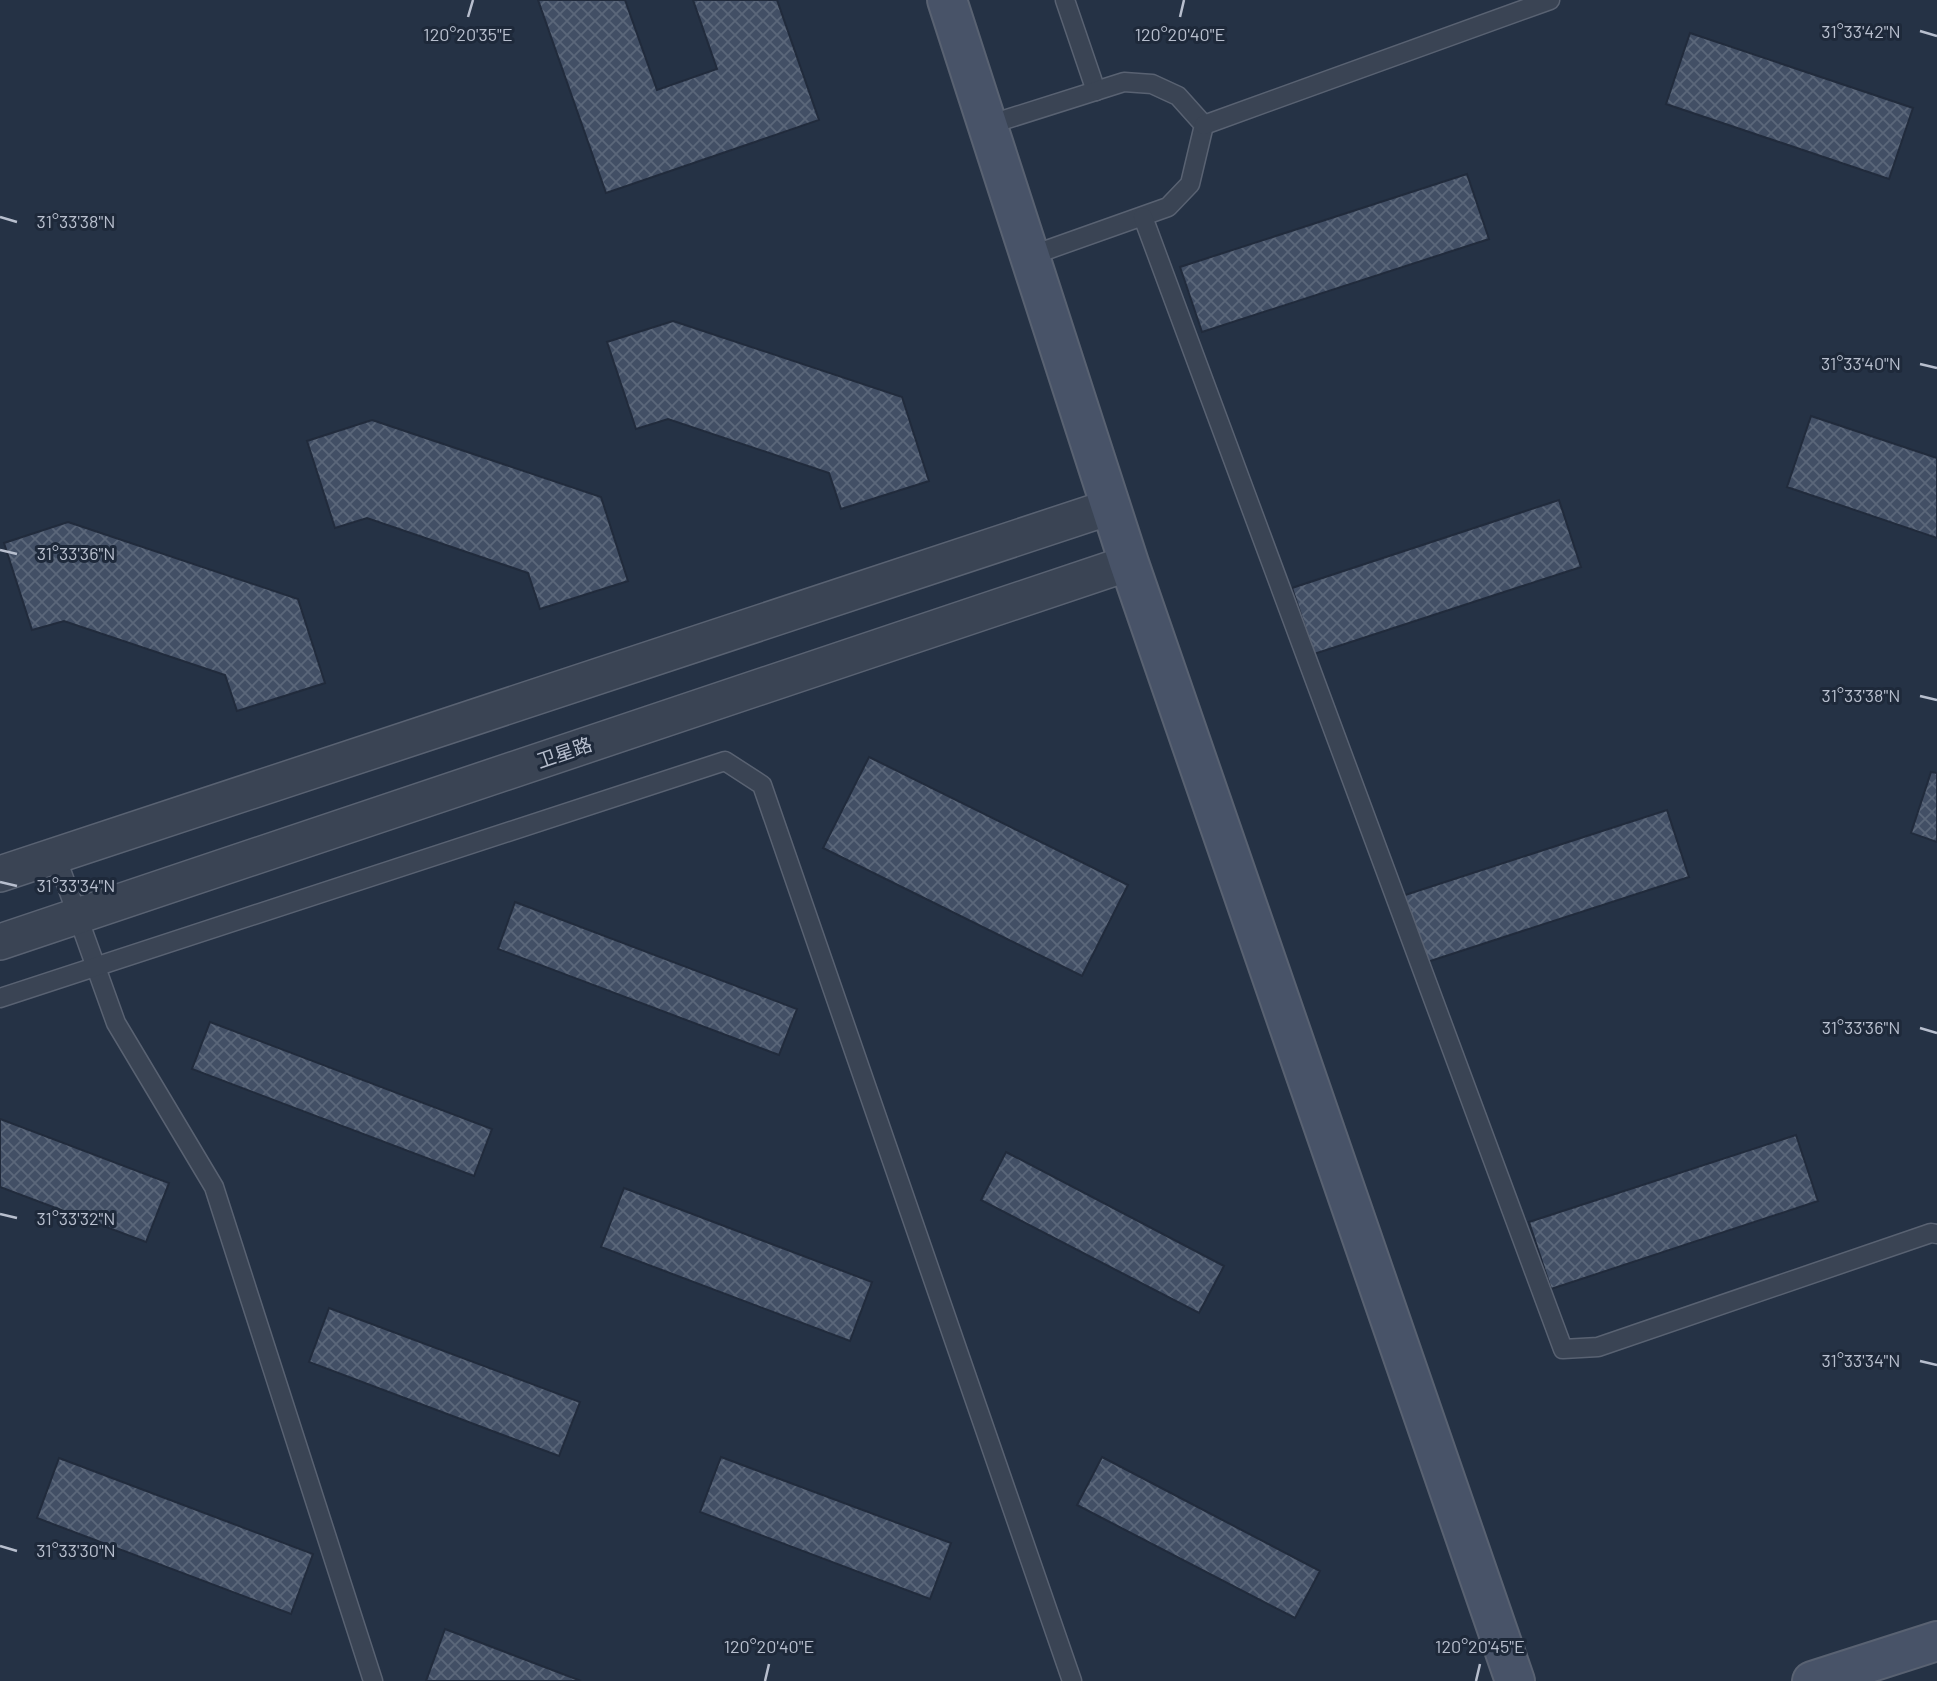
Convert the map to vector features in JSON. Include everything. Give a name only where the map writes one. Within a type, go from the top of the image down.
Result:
[{"type":"street","points":[[947,0],[1110,507],[1515,1681]]},
{"type":"street","points":[[0,874],[1110,507]]},
{"type":"street","name":"卫星路","points":[[0,942],[1129,563]]},
{"type":"street","points":[[1812,1681],[1937,1641]]},
{"type":"lane","points":[[1065,0],[1096,91]]},
{"type":"lane","points":[[1204,125],[1550,0]]},
{"type":"lane","points":[[988,125],[1124,82],[1152,84],[1178,96],[1204,125]]},
{"type":"lane","points":[[1030,256],[1168,207],[1190,184],[1204,125]]},
{"type":"lane","points":[[1143,217],[1563,1349],[1598,1348],[1931,1233],[1937,1234]]},
{"type":"lane","points":[[0,998],[725,761],[762,785],[1072,1681]]},
{"type":"lane","points":[[56,856],[116,1023],[214,1187],[373,1681]]},
{"type":"building","points":[[538,0],[625,0],[657,90],[717,69],[693,0],[777,0],[819,120],[606,193]]},
{"type":"building","points":[[1690,33],[1913,108],[1889,179],[1666,104]]},
{"type":"building","points":[[1467,174],[1489,239],[1202,332],[1180,267]]},
{"type":"building","points":[[673,321],[902,397],[929,481],[841,509],[829,473],[668,419],[636,429],[607,342]]},
{"type":"building","points":[[1811,416],[1937,458],[1937,538],[1787,487]]},
{"type":"building","points":[[372,420],[601,497],[628,581],[540,609],[528,573],[367,518],[335,528],[307,441]]},
{"type":"building","points":[[1559,500],[1581,567],[1314,654],[1292,588]]},
{"type":"building","points":[[68,522],[298,599],[325,683],[237,711],[225,675],[64,621],[32,630],[4,543]]},
{"type":"building","points":[[869,757],[1128,885],[1082,976],[823,848]]},
{"type":"building","points":[[1931,772],[1937,773],[1937,842],[1911,833]]},
{"type":"building","points":[[1667,810],[1689,877],[1421,964],[1399,897]]},
{"type":"building","points":[[515,902],[797,1009],[779,1055],[498,949]]},
{"type":"building","points":[[210,1022],[492,1129],[474,1176],[192,1069]]},
{"type":"building","points":[[0,1119],[169,1183],[146,1242],[0,1187]]},
{"type":"building","points":[[1796,1135],[1818,1201],[1551,1289],[1529,1222]]},
{"type":"building","points":[[1006,1152],[1224,1266],[1199,1313],[981,1200]]},
{"type":"building","points":[[624,1188],[872,1282],[850,1341],[601,1247]]},
{"type":"building","points":[[329,1308],[580,1402],[559,1456],[309,1362]]},
{"type":"building","points":[[721,1457],[951,1543],[930,1599],[700,1512]]},
{"type":"building","points":[[1102,1457],[1320,1571],[1295,1618],[1077,1505]]},
{"type":"building","points":[[59,1458],[313,1554],[291,1614],[37,1518]]},
{"type":"building","points":[[445,1629],[581,1681],[426,1681]]}]
